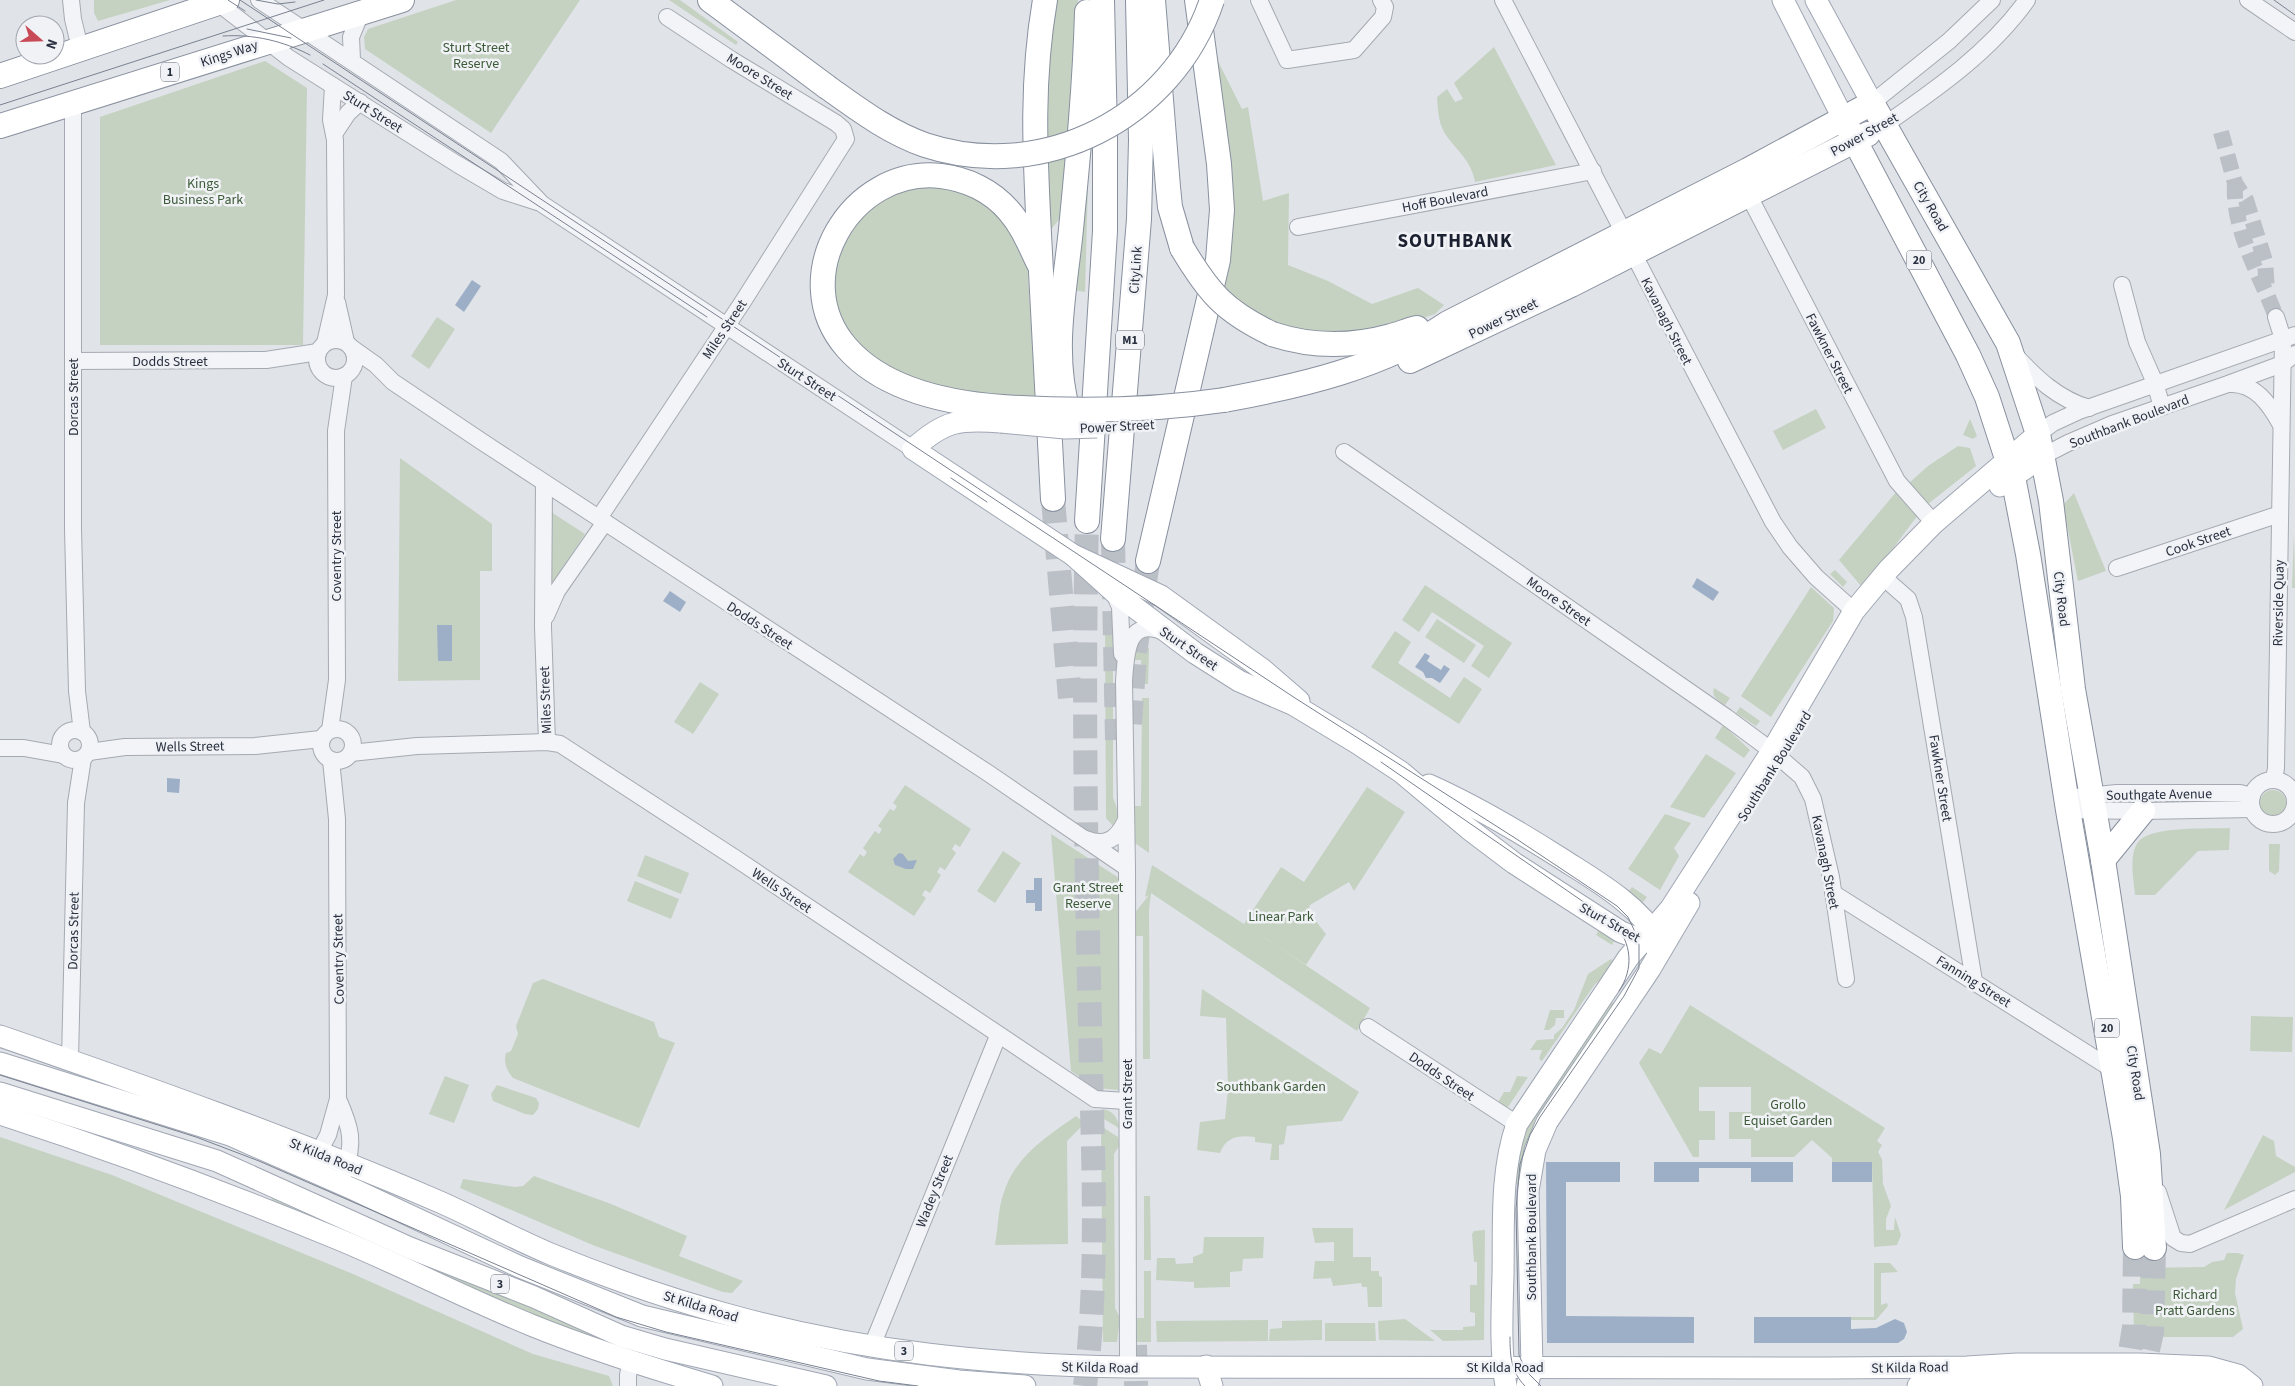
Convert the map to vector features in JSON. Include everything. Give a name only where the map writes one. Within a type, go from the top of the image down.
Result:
[{"type":"highway","name":"Kings Way","points":[[0,126],[266,41],[361,14],[402,0]]},
{"type":"highway","points":[[710,0],[882,126],[918,142],[949,151],[970,155],[1019,156],[1064,147],[1105,128],[1145,102],[1169,77],[1185,54],[1203,24],[1212,0]]},
{"type":"highway","points":[[1088,0],[1080,136],[1060,332],[1063,385],[1068,411],[1076,422],[1097,427]]},
{"type":"highway","name":"M1","points":[[1087,521],[1104,240],[1106,133],[1102,0]]},
{"type":"highway","name":"CityLink","points":[[1113,539],[1135,278],[1141,140],[1138,0]]},
{"type":"highway","points":[[1153,0],[1170,207],[1182,248],[1203,283],[1218,300],[1250,323],[1272,334],[1302,342],[1345,344],[1448,323]]},
{"type":"highway","points":[[1148,561],[1218,260],[1221,233],[1222,210],[1219,164],[1197,0]]},
{"type":"highway","points":[[0,76],[219,1]]},
{"type":"highway","points":[[1044,3],[1034,109],[1039,264],[1053,500]]},
{"type":"highway","name":"Power Street","points":[[1039,264],[1020,226],[995,197],[963,181],[939,176],[903,178],[886,184],[872,193],[856,205],[844,219],[828,252],[824,282],[827,308],[839,336],[857,358],[880,375],[908,388],[1002,415],[1068,411],[1224,408],[1305,399],[1390,370],[1437,350],[1629,243],[1743,184],[1872,103]]},
{"type":"highway","name":"City Road","points":[[1844,120],[1968,354],[1987,397],[2011,469],[2028,554],[2067,804],[2145,1248],[2148,1154],[2103,860],[2072,679],[2051,501],[2041,445],[2012,352],[1936,214],[1883,126],[1872,103]]},
{"type":"highway","name":"Power Street","points":[[1743,184],[1856,140],[1883,126]]},
{"type":"highway","name":"Power Street","points":[[1097,427],[1156,424],[1224,408],[1365,364],[1424,339],[1448,323],[1629,243]]},
{"type":"highway","points":[[2103,860],[2143,812]]},
{"type":"main road","name":"City Road","points":[[1783,0],[1844,120]]},
{"type":"main road","name":"City Road","points":[[1816,0],[1872,103]]},
{"type":"main road","name":"Power Street","points":[[913,449],[934,431],[950,423],[973,421],[1002,415],[1064,428],[1097,427]]},
{"type":"main road","name":"Southbank Boulevard","points":[[1859,615],[1940,533],[2011,469],[2041,445]]},
{"type":"main road","name":"Sturt Street","points":[[913,449],[1073,554],[1161,596],[1262,669],[1320,720]]},
{"type":"main road","name":"Southbank Boulevard","points":[[1504,1376],[1504,1186],[1510,1145],[1517,1124],[1623,966],[1653,939],[1776,754],[1859,615],[1889,569],[1934,522],[2011,469]]},
{"type":"main road","name":"Sturt Street","points":[[1073,554],[1112,591],[1164,632],[1238,681],[1320,720],[1402,772],[1514,863],[1606,923],[1653,939]]},
{"type":"main road","name":"Sturt Street","points":[[1402,772],[1462,799],[1520,832],[1613,892],[1653,939]]},
{"type":"main road","points":[[1606,923],[1624,943],[1626,955],[1623,966]]},
{"type":"main road","name":"Southbank Boulevard","points":[[1529,1376],[1528,1191],[1535,1150],[1547,1122],[1650,969],[1653,939]]},
{"type":"main road","name":"St Kilda Road","points":[[0,1036],[70,1059],[344,1174],[520,1267],[642,1316],[867,1369],[960,1382],[1025,1386]]},
{"type":"main road","points":[[56,1132],[64,1112],[69,1083],[70,1059]]},
{"type":"main road","name":"St Kilda Road","points":[[0,1063],[314,1161]]},
{"type":"main road","name":"3","points":[[0,1093],[225,1164],[634,1351],[826,1386]]},
{"type":"main road","points":[[0,1114],[56,1132],[229,1195],[382,1258],[529,1324],[634,1351],[712,1386]]},
{"type":"main road","name":"St Kilda Road","points":[[344,1174],[442,1203],[553,1254],[619,1281],[732,1316],[872,1346],[963,1360],[1048,1366],[1128,1367],[1209,1376],[1529,1376],[1827,1368],[1967,1367],[2017,1364],[2198,1366],[2238,1375],[2252,1386]]},
{"type":"main road","points":[[634,1351],[642,1316]]},
{"type":"main road","points":[[867,1369],[872,1346]]},
{"type":"main road","points":[[2017,1364],[2069,1381]]},
{"type":"main road","name":"St Kilda Road","points":[[1918,1386],[2069,1381],[2194,1381],[2229,1386]]},
{"type":"street","points":[[71,0],[73,19],[80,48]]},
{"type":"street","name":"Sturt Street","points":[[259,0],[352,60],[501,161],[542,204],[913,449]]},
{"type":"street","points":[[1259,0],[1287,60],[1354,50],[1383,17],[1385,7],[1381,0]]},
{"type":"street","name":"Kavanagh Street","points":[[1503,0],[1593,171],[1772,522],[1816,577],[1859,615]]},
{"type":"street","name":"Power Street","points":[[1872,103],[1948,41],[1992,0]]},
{"type":"street","name":"Power Street","points":[[1883,126],[1960,69],[1991,41],[2027,0]]},
{"type":"street","points":[[2248,0],[2295,32]]},
{"type":"street","name":"Sturt Street","points":[[219,1],[266,41],[333,86],[503,191],[542,204]]},
{"type":"street","points":[[352,60],[351,37],[361,14]]},
{"type":"street","name":"Moore Street","points":[[668,17],[732,60],[836,123],[843,128],[846,139]]},
{"type":"street","points":[[333,86],[331,120],[334,134],[336,295],[349,345],[355,358],[336,373],[317,358],[322,347],[336,295]]},
{"type":"street","name":"Dorcas Street","points":[[70,1059],[77,691],[73,529],[73,102]]},
{"type":"street","points":[[334,134],[348,113],[360,102]]},
{"type":"street","name":"Miles Street","points":[[543,628],[557,591],[846,139]]},
{"type":"street","name":"Hoff Boulevard","points":[[1298,227],[1593,171]]},
{"type":"street","name":"Fawkner Street","points":[[1743,184],[1897,481],[1934,522]]},
{"type":"street","points":[[2122,285],[2136,342],[2155,383],[2162,407]]},
{"type":"street","name":"Riverside Quay","points":[[2274,780],[2276,768],[2281,425],[2289,337],[2276,317]]},
{"type":"street","name":"Southbank Boulevard","points":[[2041,445],[2053,423],[2155,383],[2289,337]]},
{"type":"street","points":[[322,347],[336,340],[349,345]]},
{"type":"street","name":"Dodds Street","points":[[349,345],[376,365],[393,382],[1127,868]]},
{"type":"street","name":"Dodds Street","points":[[266,360],[322,347]]},
{"type":"street","points":[[2012,352],[2037,378],[2053,391],[2070,401],[2089,408]]},
{"type":"street","name":"Southbank Boulevard","points":[[2041,445],[2068,443],[2112,424],[2228,384],[2288,359]]},
{"type":"street","name":"Dodds Street","points":[[73,361],[266,360],[393,382]]},
{"type":"street","name":"Coventry Street","points":[[314,1161],[332,1123],[338,1099],[336,373]]},
{"type":"street","points":[[2228,384],[2243,385],[2260,396],[2269,405],[2281,425]]},
{"type":"street","name":"Moore Street","points":[[1344,452],[1716,710],[1776,754]]},
{"type":"street","name":"Miles Street","points":[[544,483],[543,628],[547,742]]},
{"type":"street","name":"Cook Street","points":[[2118,568],[2280,514]]},
{"type":"street","name":"Fawkner Street","points":[[1891,584],[1908,599],[1914,617],[1974,981]]},
{"type":"street","name":"Grant Street","points":[[1112,591],[1120,607],[1124,681],[1127,868],[1128,1367]]},
{"type":"street","name":"Grant Street","points":[[1124,681],[1126,651],[1131,638],[1138,631],[1148,627],[1164,632]]},
{"type":"street","name":"Wells Street","points":[[0,748],[75,745],[125,747],[417,746],[557,743],[566,747],[735,858],[998,1036],[1095,1099],[1126,1101]]},
{"type":"street","name":"Kavanagh Street","points":[[1776,754],[1802,777],[1813,799],[1833,893],[1846,979]]},
{"type":"street","points":[[2274,780],[2286,784],[2295,801],[2289,817],[2278,824],[2264,823],[2258,819],[2252,802],[2260,784],[2274,780]]},
{"type":"street","name":"Southgate Avenue","points":[[2067,804],[2240,793],[2252,802]]},
{"type":"street","name":"Southgate Avenue","points":[[2093,803],[2143,812],[2252,802]]},
{"type":"street","points":[[1080,836],[1094,842],[1108,842],[1121,832],[1125,822]]},
{"type":"street","name":"Fanning Street","points":[[1833,893],[2115,1071]]},
{"type":"street","name":"Dodds Street","points":[[1368,1027],[1517,1124]]},
{"type":"street","name":"Wadey Street","points":[[872,1346],[998,1036]]},
{"type":"street","name":"Coventry Street","points":[[338,1099],[350,1128],[352,1152],[344,1174]]},
{"type":"street","points":[[2148,1154],[2169,1230],[2173,1238],[2181,1243],[2190,1244],[2203,1239],[2295,1199]]},
{"type":"street","points":[[628,1386],[628,1375],[634,1351]]},
{"type":"green space","points":[[94,0],[170,0],[98,21],[94,13]]},
{"type":"green space","name":"Sturt Street Reserve","points":[[456,0],[580,0],[491,133],[365,49],[364,37],[368,29]]},
{"type":"green space","points":[[669,0],[680,0],[738,42],[736,45]]},
{"type":"green space","points":[[1056,0],[1078,0],[1062,216],[1048,233],[1043,87]]},
{"type":"green space","points":[[1494,47],[1556,165],[1475,182],[1467,161],[1442,128],[1437,97],[1447,89],[1455,102],[1463,99],[1454,83]]},
{"type":"green space","name":"Kings Business Park","points":[[265,61],[307,88],[303,345],[100,345],[100,117]]},
{"type":"green space","points":[[1218,61],[1242,109],[1248,107],[1263,201],[1289,193],[1288,265],[1328,281],[1372,304],[1418,288],[1444,305],[1435,314],[1414,321],[1324,336],[1294,331],[1254,315],[1221,288],[1230,180]]},
{"type":"green space","points":[[925,180],[984,196],[1023,244],[1027,259],[1036,403],[930,385],[887,367],[860,347],[841,318],[833,287],[836,254],[869,202]]},
{"type":"green space","points":[[1088,180],[1088,183],[1085,292],[1073,290]]},
{"type":"green space","points":[[437,317],[455,329],[429,369],[411,356]]},
{"type":"green space","points":[[1816,409],[1826,428],[1783,450],[1773,431]]},
{"type":"green space","points":[[1970,419],[1977,436],[1973,439],[1963,435]]},
{"type":"green space","points":[[1958,446],[1970,448],[1976,466],[1928,504],[1909,483],[1928,466]]},
{"type":"green space","points":[[400,458],[492,524],[492,571],[480,571],[480,680],[398,681]]},
{"type":"green space","points":[[1897,491],[1919,514],[1862,587],[1839,560]]},
{"type":"green space","points":[[2074,493],[2106,571],[2078,581],[2063,505]]},
{"type":"green space","points":[[548,510],[585,534],[549,588]]},
{"type":"green space","points":[[2294,533],[2295,588],[2292,588]]},
{"type":"green space","points":[[1835,570],[1847,582],[1843,587],[1830,574]]},
{"type":"green space","points":[[1425,585],[1512,643],[1489,678],[1471,666],[1484,646],[1432,612],[1419,632],[1402,620]]},
{"type":"green space","points":[[1811,587],[1834,608],[1833,621],[1771,717],[1741,696]]},
{"type":"green space","points":[[1437,619],[1476,645],[1464,663],[1425,637]]},
{"type":"green space","points":[[1117,622],[1117,659],[1113,668],[1113,798],[1118,816],[1113,826],[1106,818],[1105,629]]},
{"type":"green space","points":[[1395,631],[1411,642],[1398,663],[1450,698],[1464,677],[1482,689],[1459,724],[1371,667]]},
{"type":"green space","points":[[1142,636],[1149,649],[1148,684],[1142,684],[1141,660],[1132,660],[1131,650]]},
{"type":"green space","points":[[700,682],[719,694],[693,734],[674,722]]},
{"type":"green space","points":[[1714,688],[1730,698],[1725,705],[1714,696]]},
{"type":"green space","points":[[1142,698],[1149,698],[1149,853],[1135,843],[1132,834],[1132,806],[1141,806]]},
{"type":"green space","points":[[1740,707],[1760,721],[1756,726],[1736,713]]},
{"type":"green space","points":[[1723,725],[1750,750],[1744,758],[1715,738]]},
{"type":"green space","points":[[1706,754],[1736,773],[1704,818],[1670,807]]},
{"type":"green space","points":[[905,785],[971,829],[960,847],[955,844],[952,849],[956,853],[945,870],[940,867],[937,872],[941,875],[930,893],[925,890],[922,895],[926,898],[914,916],[848,872],[860,854],[864,857],[867,852],[863,848],[875,831],[879,834],[882,829],[878,826],[890,809],[894,811],[897,806],[893,803]]},
{"type":"green space","name":"Linear Park","points":[[1367,787],[1405,812],[1354,891],[1349,882],[1310,905],[1308,911],[1326,934],[1306,965],[1254,931],[1370,1008],[1357,1031],[1151,893],[1149,910],[1150,1059],[1143,1059],[1143,936],[1134,936],[1134,914],[1149,895],[1145,897],[1152,865],[1244,924],[1281,867],[1304,882]]},
{"type":"green space","points":[[2273,790],[2282,794],[2286,803],[2282,812],[2273,816],[2264,812],[2260,803],[2264,794]]},
{"type":"green space","points":[[1665,814],[1691,823],[1674,848],[1679,856],[1660,890],[1628,869]]},
{"type":"green space","points":[[2230,828],[2229,850],[2198,851],[2155,895],[2135,895],[2134,853],[2139,841],[2146,836],[2168,831]]},
{"type":"green space","name":"Grant Street Reserve","points":[[1051,834],[1119,878],[1118,1090],[1096,1088],[1071,1071]]},
{"type":"green space","points":[[2269,844],[2280,844],[2279,871],[2275,875],[2269,871]]},
{"type":"green space","points":[[1003,851],[1021,863],[995,903],[977,891]]},
{"type":"green space","points":[[645,855],[689,873],[681,894],[637,876]]},
{"type":"green space","points":[[635,881],[679,899],[671,919],[627,901]]},
{"type":"green space","points":[[1632,887],[1647,897],[1643,902],[1628,892]]},
{"type":"green space","points":[[1600,928],[1615,939],[1612,945],[1596,935]]},
{"type":"green space","points":[[1611,959],[1613,961],[1604,977],[1595,984],[1542,1061],[1539,1059],[1542,1050],[1530,1050],[1537,1040],[1554,1039],[1554,1035],[1562,1028],[1574,1010],[1588,974]]},
{"type":"green space","points":[[543,979],[654,1022],[659,1037],[675,1043],[639,1128],[513,1078],[509,1072],[505,1063],[506,1053],[511,1051],[518,1034],[516,1026],[533,983]]},
{"type":"green space","name":"Southbank Garden","points":[[1202,989],[1359,1092],[1342,1121],[1287,1126],[1284,1144],[1279,1145],[1279,1160],[1270,1160],[1272,1144],[1255,1142],[1255,1137],[1244,1136],[1234,1138],[1226,1143],[1220,1153],[1197,1150],[1200,1122],[1225,1119],[1228,1089],[1226,1018],[1200,1016]]},
{"type":"green space","points":[[1609,1000],[1618,1006],[1520,1184],[1508,1183],[1518,1141]]},
{"type":"green space","name":"Grollo Equiset Garden","points":[[1690,1005],[1885,1128],[1877,1141],[1882,1145],[1878,1152],[1882,1159],[1883,1184],[1891,1206],[1886,1219],[1886,1230],[1894,1230],[1895,1217],[1901,1235],[1897,1245],[1874,1247],[1872,1162],[1832,1162],[1832,1158],[1812,1140],[1794,1157],[1751,1157],[1751,1139],[1729,1139],[1729,1112],[1751,1112],[1751,1087],[1699,1087],[1699,1111],[1715,1111],[1715,1140],[1699,1140],[1699,1157],[1693,1157],[1639,1063],[1649,1048],[1661,1054]]},
{"type":"green space","points":[[1550,1010],[1564,1010],[1564,1018],[1556,1018],[1555,1025],[1549,1030],[1544,1030]]},
{"type":"green space","points":[[2251,1016],[2293,1017],[2292,1052],[2250,1051]]},
{"type":"green space","points":[[445,1076],[469,1085],[454,1123],[429,1114]]},
{"type":"green space","points":[[1517,1076],[1528,1077],[1508,1107],[1497,1104],[1504,1092],[1510,1092]]},
{"type":"green space","points":[[497,1085],[536,1098],[539,1103],[538,1109],[533,1115],[525,1114],[493,1101],[491,1094]]},
{"type":"green space","points":[[1102,1109],[1114,1115],[1119,1128],[1102,1118]]},
{"type":"green space","points":[[1076,1116],[1085,1123],[1067,1141],[1068,1244],[995,1245],[1001,1201],[1015,1170],[1032,1149]]},
{"type":"green space","points":[[1101,1126],[1118,1137],[1119,1146],[1114,1154],[1115,1308],[1120,1318],[1117,1342],[1103,1342]]},
{"type":"green space","points":[[2263,1135],[2274,1141],[2276,1156],[2295,1167],[2295,1172],[2224,1210]]},
{"type":"green space","points":[[0,1137],[112,1175],[353,1274],[533,1354],[609,1376],[613,1386],[0,1386]]},
{"type":"green space","points":[[534,1176],[611,1204],[687,1236],[679,1256],[743,1281],[732,1293],[723,1292],[595,1246],[460,1188],[463,1179],[515,1187],[523,1186]]},
{"type":"green space","points":[[275,1192],[612,1342],[606,1346],[269,1204]]},
{"type":"green space","points":[[1144,1196],[1150,1196],[1151,1260],[1144,1260]]},
{"type":"green space","points":[[1312,1228],[1353,1228],[1353,1257],[1371,1257],[1371,1271],[1379,1271],[1379,1276],[1382,1277],[1382,1307],[1368,1307],[1367,1287],[1362,1287],[1361,1283],[1333,1286],[1331,1278],[1313,1279],[1315,1261],[1334,1261],[1334,1242],[1315,1243]]},
{"type":"green space","points":[[1485,1230],[1484,1340],[1443,1341],[1430,1330],[1463,1330],[1463,1327],[1475,1326],[1475,1313],[1470,1312],[1470,1285],[1477,1285],[1477,1262],[1474,1262],[1472,1234],[1474,1231]]},
{"type":"green space","points":[[1204,1237],[1264,1237],[1263,1258],[1243,1259],[1242,1271],[1230,1272],[1230,1287],[1194,1288],[1194,1282],[1156,1280],[1157,1258],[1175,1258],[1176,1264],[1193,1263],[1193,1257],[1203,1253]]},
{"type":"green space","name":"Richard Pratt Gardens","points":[[2227,1253],[2244,1255],[2236,1279],[2235,1293],[2243,1329],[2233,1337],[2134,1337],[2133,1284],[2140,1284],[2140,1268],[2204,1267],[2212,1262],[2224,1260]]},
{"type":"green space","points":[[1874,1263],[1890,1263],[1898,1272],[1881,1273],[1881,1305],[1887,1303],[1888,1306],[1876,1320],[1851,1320],[1851,1317],[1874,1317]]},
{"type":"green space","points":[[1144,1271],[1151,1271],[1151,1342],[1135,1342],[1135,1318],[1144,1318]]},
{"type":"green space","points":[[1405,1319],[1435,1341],[1379,1340],[1378,1321]]},
{"type":"green space","points":[[1268,1320],[1268,1341],[1157,1342],[1156,1321]]},
{"type":"green space","points":[[1322,1320],[1322,1340],[1269,1341],[1270,1329],[1282,1328],[1282,1321]]},
{"type":"green space","points":[[1325,1323],[1375,1323],[1376,1341],[1325,1341]]},
{"type":"water","points":[[472,280],[481,286],[464,312],[455,305]]},
{"type":"water","points":[[1697,578],[1719,592],[1713,601],[1692,587]]},
{"type":"water","points":[[670,591],[686,602],[680,612],[663,601]]},
{"type":"water","points":[[437,625],[452,625],[452,661],[438,661]]},
{"type":"water","points":[[1425,653],[1430,656],[1427,661],[1441,670],[1444,665],[1450,669],[1440,683],[1432,678],[1426,678],[1423,672],[1415,667]]},
{"type":"water","points":[[167,778],[180,779],[179,793],[167,792]]},
{"type":"water","points":[[899,853],[903,854],[908,861],[917,860],[913,869],[906,869],[895,865],[893,859]]},
{"type":"water","points":[[1034,878],[1042,878],[1042,911],[1035,911],[1035,903],[1026,903],[1026,890],[1034,890]]},
{"type":"water","points":[[1546,1162],[1620,1162],[1620,1182],[1566,1182],[1566,1316],[1694,1317],[1694,1343],[1547,1343]]},
{"type":"water","points":[[1654,1162],[1793,1162],[1793,1182],[1751,1182],[1751,1168],[1699,1168],[1699,1182],[1654,1182]]},
{"type":"water","points":[[1832,1162],[1872,1162],[1872,1182],[1832,1182]]},
{"type":"water","points":[[1754,1317],[1851,1317],[1851,1329],[1876,1328],[1895,1319],[1904,1323],[1907,1332],[1904,1339],[1898,1343],[1754,1343]]},
{"type":"tunnel","points":[[2221,132],[2235,183],[2246,200],[2265,261],[2267,290]]},
{"type":"tunnel","points":[[2235,183],[2235,200],[2242,235],[2276,317]]},
{"type":"tunnel","points":[[1053,499],[1070,698]]},
{"type":"tunnel","points":[[1085,1386],[1090,1341],[1094,1251],[1087,899],[1085,647],[1087,521]]},
{"type":"tunnel","points":[[1113,539],[1117,740]]},
{"type":"tunnel","points":[[1130,724],[1135,654],[1148,561]]},
{"type":"tunnel","points":[[2125,1384],[2134,1327],[2135,1247]]},
{"type":"tunnel","points":[[2140,1385],[2152,1332],[2154,1248]]},
{"type":"tunnel","points":[[1135,1345],[1136,1386]]},
{"type":"tram line","points":[[228,0],[245,11]]},
{"type":"tram line","points":[[240,0],[1295,698],[1515,838],[1617,906],[1628,917],[1639,945],[1639,968],[1624,996],[1540,1117],[1530,1135],[1520,1164],[1516,1209],[1519,1355],[1526,1371],[1541,1386]]},
{"type":"tram line","points":[[256,0],[278,4],[295,2]]},
{"type":"tram line","points":[[0,105],[324,0]]},
{"type":"tram line","points":[[2274,0],[2295,15]]},
{"type":"tram line","points":[[247,29],[291,38]]},
{"type":"tram line","points":[[223,36],[257,37],[289,46],[310,55]]},
{"type":"tram line","points":[[323,64],[707,317]]},
{"type":"tram line","points":[[951,478],[987,502]]},
{"type":"tram line","points":[[1381,762],[1614,923],[1624,939],[1629,956],[1627,974],[1619,991]]},
{"type":"tram line","points":[[0,1075],[196,1137],[259,1161],[616,1317],[666,1332],[879,1381],[918,1386]]},
{"type":"tram line","points":[[1510,1337],[1512,1363],[1520,1381],[1525,1386]]},
{"type":"district","name":"SOUTHBANK","points":[[1455,240]]}]
